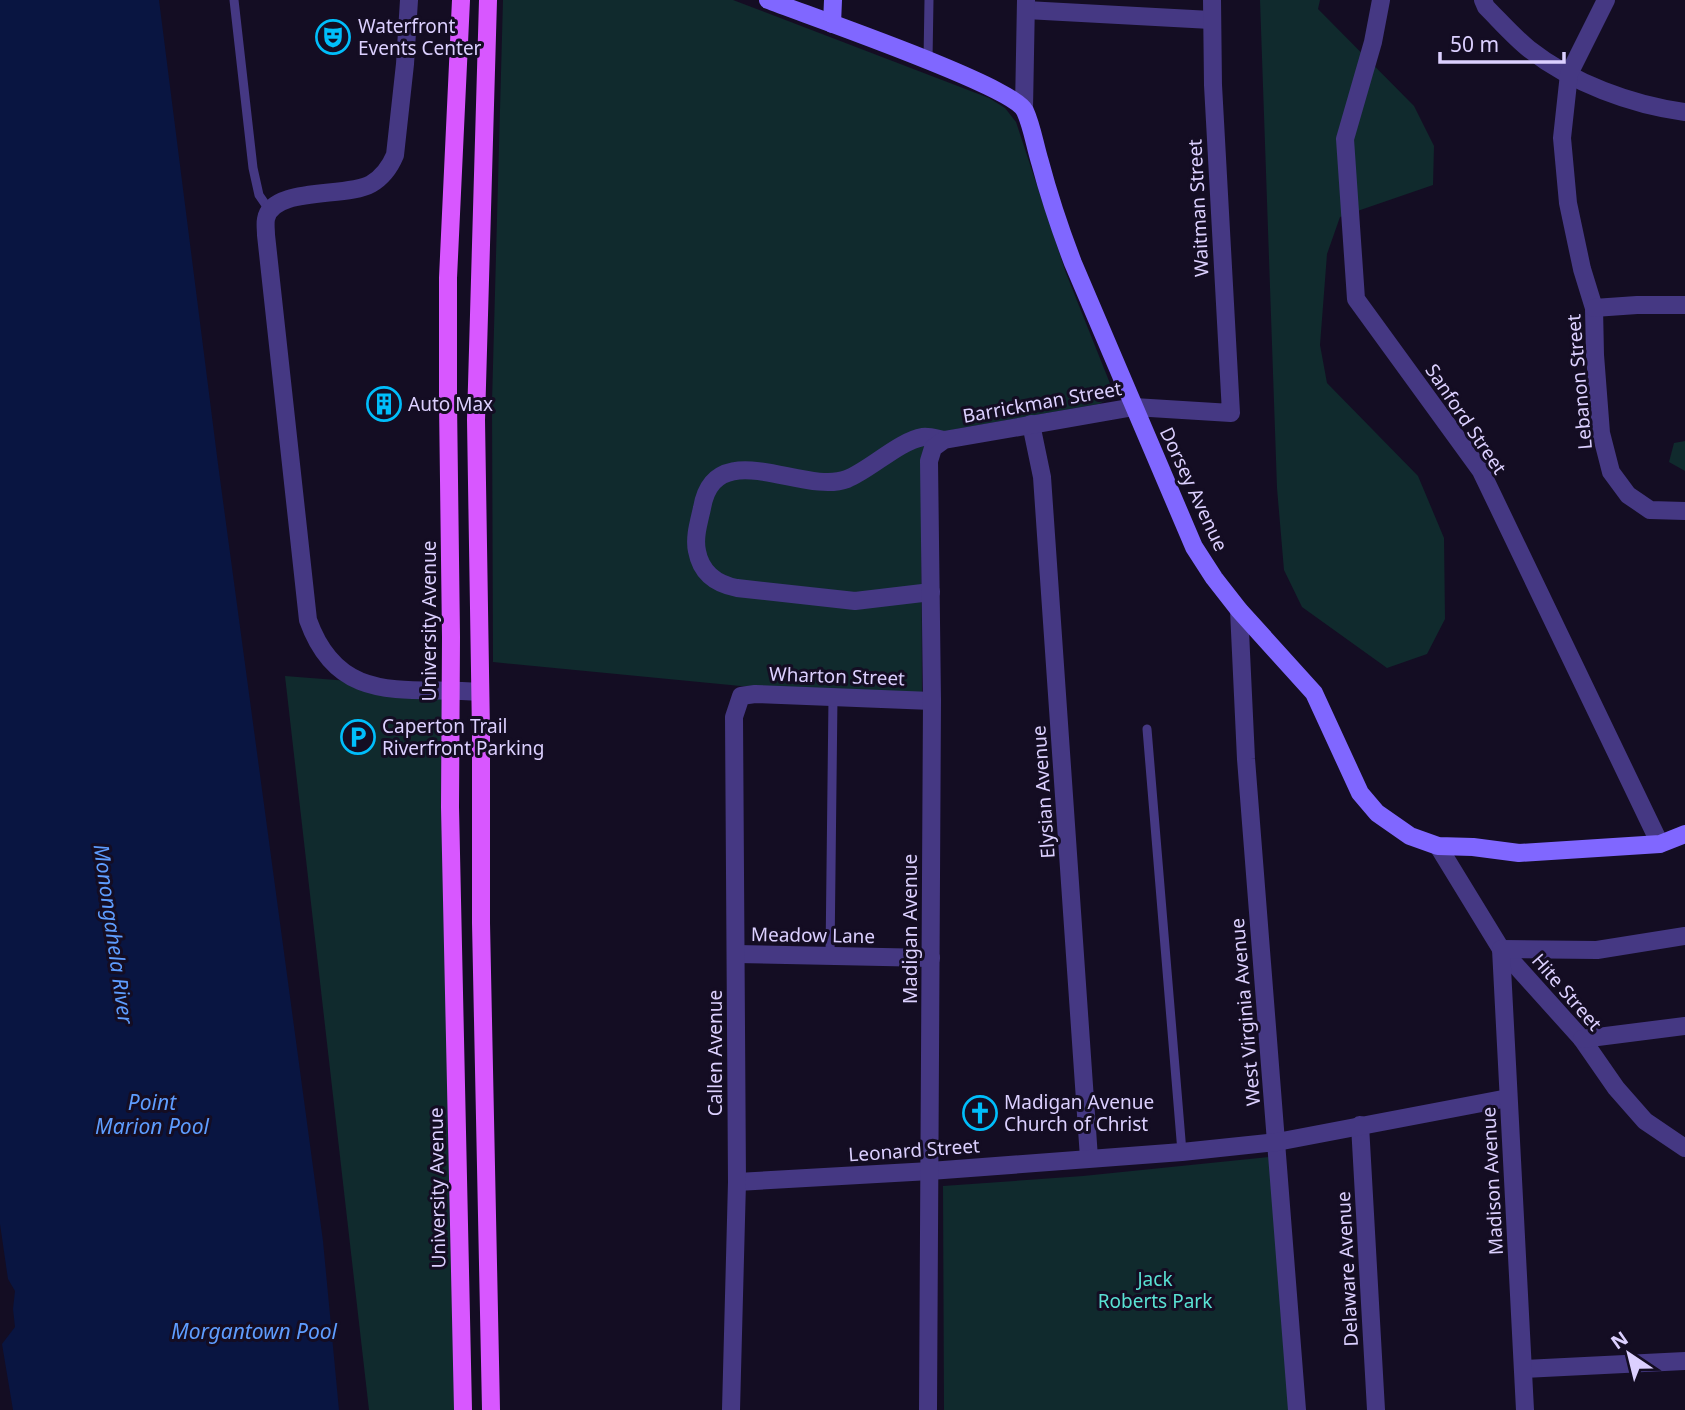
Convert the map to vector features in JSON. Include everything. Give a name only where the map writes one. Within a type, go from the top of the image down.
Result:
[{"type":"main road","name":"University Avenue","points":[[461,0],[448,278],[450,807],[463,1410]]},
{"type":"main road","points":[[488,0],[476,420],[481,937],[491,1410]]},
{"type":"street","points":[[409,0],[395,155],[390,167],[369,186],[287,198],[266,216],[267,249],[308,620],[316,641],[328,659],[346,675],[364,684],[390,688],[480,692]]},
{"type":"street","points":[[768,0],[985,84],[1024,108]]},
{"type":"street","points":[[832,0],[832,24]]},
{"type":"street","name":"Waitman Street","points":[[1212,0],[1220,234],[1231,413]]},
{"type":"street","name":"Sanford Street","points":[[1381,0],[1373,42],[1345,139],[1356,299],[1481,471],[1660,844]]},
{"type":"street","points":[[1483,0],[1486,7],[1530,49],[1569,74],[1611,92],[1685,112]]},
{"type":"street","name":"Lebanon Street","points":[[1606,0],[1569,74],[1562,138],[1568,204],[1582,269],[1594,308],[1601,433],[1611,472],[1628,495],[1650,510],[1685,511]]},
{"type":"street","points":[[1024,108],[1026,5],[1211,20]]},
{"type":"street","name":"Dorsey Avenue","points":[[1024,108],[1061,232],[1194,547],[1239,610],[1314,693],[1360,793],[1377,813],[1410,836],[1438,846],[1519,853],[1660,844],[1685,834]]},
{"type":"street","points":[[1594,308],[1637,304],[1685,305]]},
{"type":"street","name":"Barrickman Street","points":[[931,592],[855,601],[737,589],[723,585],[710,577],[698,556],[695,543],[703,499],[711,485],[726,472],[743,469],[814,480],[846,480],[923,437],[938,444],[1031,424],[1134,407],[1231,413]]},
{"type":"street","name":"Elysian Avenue","points":[[1031,424],[1042,477],[1088,1158]]},
{"type":"street","name":"Madigan Avenue","points":[[928,1410],[932,701],[929,461],[938,444]]},
{"type":"street","name":"West Virginia Avenue","points":[[1239,610],[1246,759],[1297,1410]]},
{"type":"street","name":"Wharton Street","points":[[741,696],[755,694],[932,701]]},
{"type":"street","name":"Callen Avenue","points":[[731,1410],[737,1182],[734,718],[741,696]]},
{"type":"street","name":"Hite Street","points":[[1438,846],[1501,949],[1581,1039],[1616,1088],[1645,1121],[1685,1148]]},
{"type":"street","points":[[1501,949],[1597,950],[1685,936]]},
{"type":"street","name":"Madison Avenue","points":[[1501,949],[1525,1410]]},
{"type":"street","name":"Meadow Lane","points":[[736,954],[931,958]]},
{"type":"street","points":[[1581,1039],[1685,1026]]},
{"type":"street","name":"Leonard Street","points":[[737,1182],[930,1171],[1277,1142],[1508,1098]]},
{"type":"street","name":"Delaware Avenue","points":[[1360,1125],[1376,1410]]},
{"type":"street","points":[[1523,1369],[1685,1361]]},
{"type":"lane","points":[[234,0],[253,168],[259,195],[270,211]]},
{"type":"lane","points":[[928,60],[929,0]]},
{"type":"lane","points":[[830,956],[833,697]]},
{"type":"lane","points":[[1147,729],[1182,1152]]},
{"type":"green space","points":[[503,0],[733,0],[989,98],[1005,108],[1016,122],[1066,273],[1113,391],[1108,399],[1099,404],[956,429],[939,435],[928,443],[921,474],[922,693],[751,687],[493,662],[492,402]]},
{"type":"green space","points":[[1260,0],[1320,0],[1318,9],[1414,106],[1434,146],[1433,185],[1340,217],[1327,254],[1320,345],[1327,383],[1418,476],[1444,538],[1445,619],[1427,654],[1387,668],[1302,607],[1284,570],[1277,488]]},
{"type":"green space","points":[[1685,441],[1685,471],[1669,462],[1674,443]]},
{"type":"green space","points":[[285,676],[451,689],[463,1410],[369,1410]]},
{"type":"green space","name":"Jack Roberts Park","points":[[1269,1157],[1290,1410],[944,1410],[943,1186],[1083,1176]]},
{"type":"water","name":"Point Marion Pool","points":[[0,0],[159,0],[218,464],[323,1241],[339,1410],[13,1410],[2,1344],[15,1327],[15,1291],[8,1279],[0,1224]]},
{"type":"place","name":"Waterfront Events Center","points":[[333,37]]},
{"type":"place","name":"Auto Max","points":[[384,404]]},
{"type":"place","name":"Caperton Trail Riverfront Parking","points":[[358,737]]},
{"type":"place","name":"Madigan Avenue Church of Christ","points":[[980,1113]]},
{"type":"water label","name":"Monongahela River","points":[[113,934]]},
{"type":"water label","name":"Morgantown Pool","points":[[254,1332]]}]
